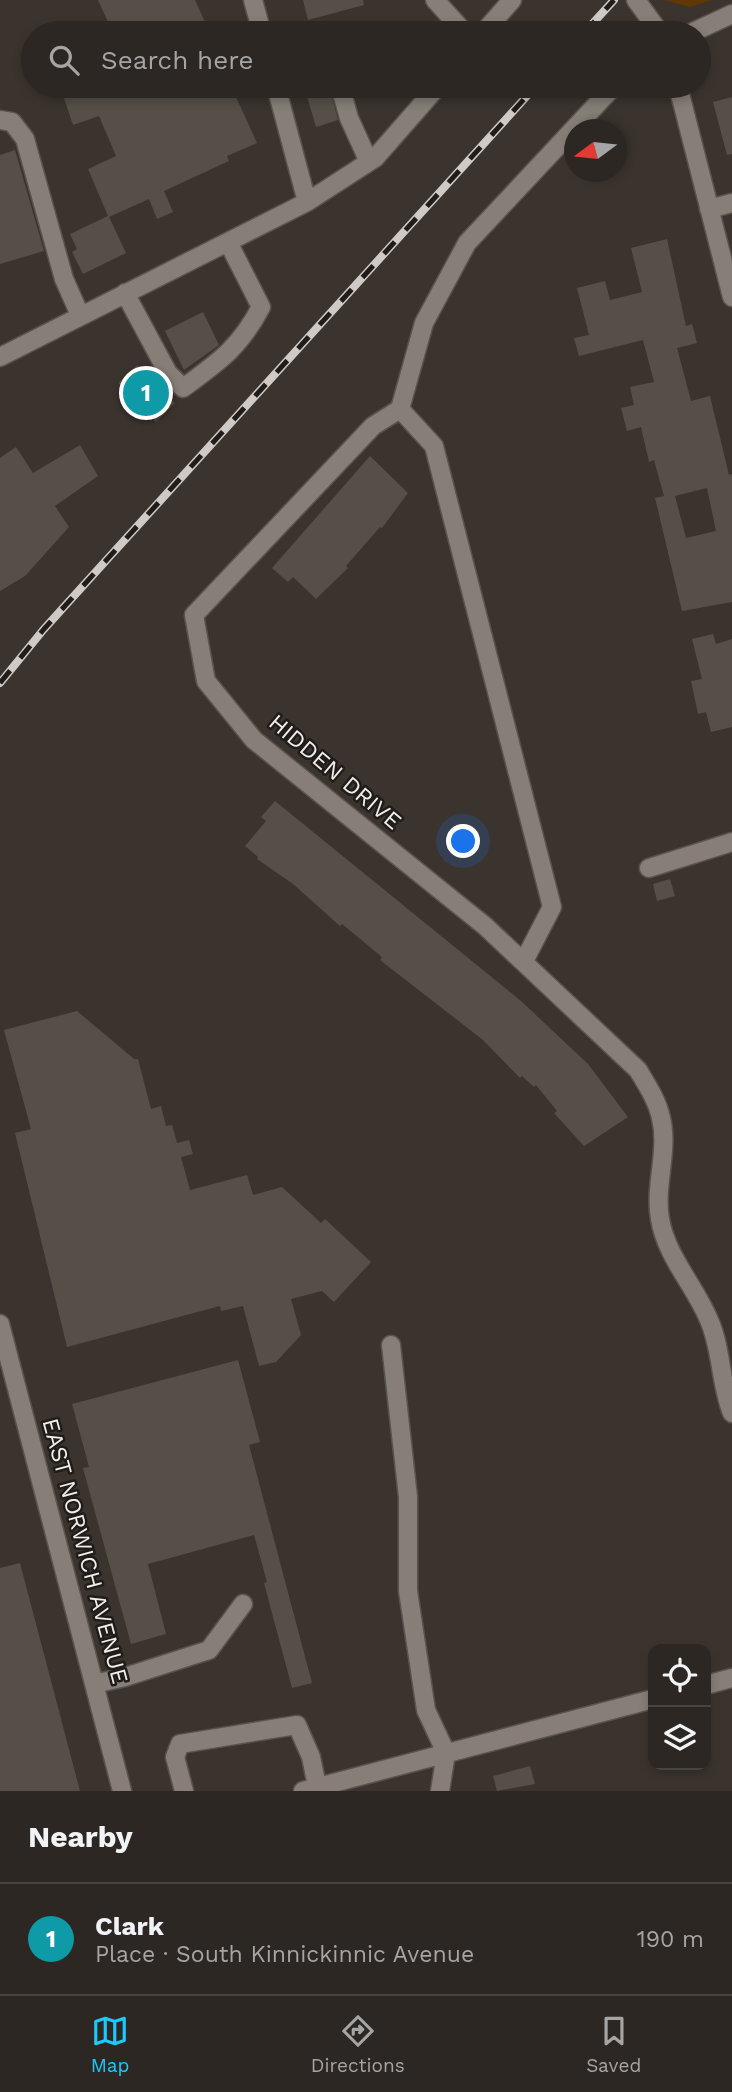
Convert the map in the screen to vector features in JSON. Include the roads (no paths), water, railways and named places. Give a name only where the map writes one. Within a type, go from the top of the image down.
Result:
[{"type":"street","points":[[253,0],[259,21]]},
{"type":"street","points":[[435,0],[454,21]]},
{"type":"street","points":[[494,21],[512,0]]},
{"type":"street","points":[[636,0],[651,21]]},
{"type":"street","points":[[711,24],[732,15]]},
{"type":"street","points":[[279,98],[307,202]]},
{"type":"street","points":[[343,98],[349,118],[369,162]]},
{"type":"street","points":[[0,357],[307,202],[369,162],[427,98]]},
{"type":"street","points":[[524,961],[552,907],[434,446],[400,409],[424,323],[467,243],[603,98]]},
{"type":"street","points":[[681,98],[732,296]]},
{"type":"street","points":[[0,120],[12,122],[25,139],[64,279],[80,315]]},
{"type":"street","points":[[709,209],[732,203]]},
{"type":"street","points":[[125,293],[169,373],[183,388],[221,360],[246,336],[261,307],[228,242]]},
{"type":"street","name":"HIDDEN DRIVE","points":[[400,409],[373,426],[194,615],[206,681],[254,740],[485,926],[638,1070],[653,1094],[662,1119],[663,1152],[658,1193],[660,1221],[667,1242],[710,1321],[732,1413]]},
{"type":"street","points":[[649,868],[732,842]]},
{"type":"street","name":"EAST NORWICH AVENUE","points":[[0,1324],[122,1791]]},
{"type":"street","points":[[391,1345],[408,1497],[408,1591],[426,1710],[446,1753],[440,1791]]},
{"type":"street","points":[[94,1684],[125,1678],[209,1650],[243,1604]]},
{"type":"street","points":[[711,1684],[732,1678]]},
{"type":"street","points":[[184,1791],[175,1757],[180,1744],[297,1725],[311,1756],[313,1790],[648,1700]]},
{"type":"railway","points":[[595,21],[614,0]]},
{"type":"railway","points":[[0,683],[44,629],[525,98]]},
{"type":"place","name":"Clark","points":[[146,393]]}]
